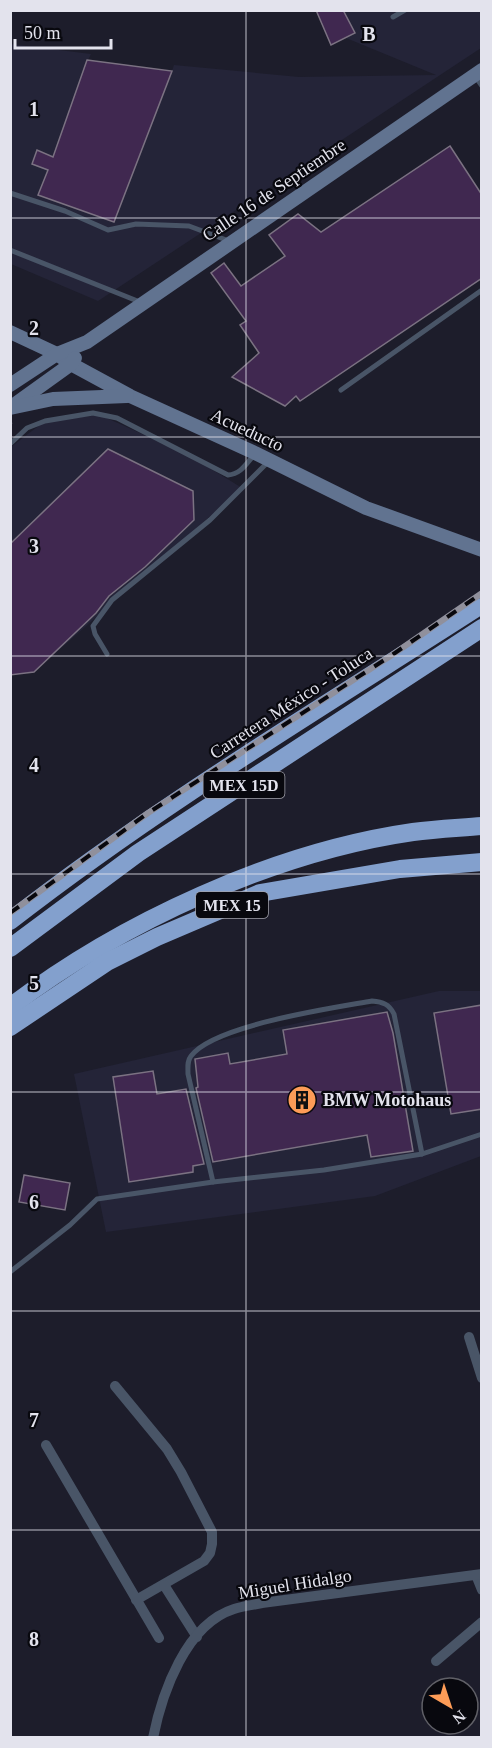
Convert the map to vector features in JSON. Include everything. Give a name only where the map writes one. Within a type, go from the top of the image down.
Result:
[{"type":"highway","name":"Carretera México - Toluca","points":[[10,921],[71,874],[159,813],[478,607]]},
{"type":"highway","name":"MEX 15D","points":[[10,948],[138,853],[482,628]]},
{"type":"highway","points":[[10,1007],[92,954],[182,903],[283,864],[372,840],[413,832],[482,826]]},
{"type":"highway","name":"MEX 15","points":[[10,1027],[107,962],[157,937],[260,893],[400,869],[482,862]]},
{"type":"main road","name":"Calle 16 de Septiembre","points":[[10,386],[57,354],[87,342],[231,241],[479,76]]},
{"type":"main road","name":"Acueducto","points":[[10,332],[57,354],[130,396],[255,453],[366,508],[480,547]]},
{"type":"main road","name":"Calle 16 de Septiembre","points":[[10,408],[71,364],[87,342]]},
{"type":"main road","points":[[10,408],[53,399],[130,396]]},
{"type":"street","points":[[469,1337],[482,1378]]},
{"type":"street","points":[[115,1386],[167,1449],[212,1532],[210,1553],[204,1561],[136,1600]]},
{"type":"street","points":[[46,1446],[159,1638]]},
{"type":"street","points":[[479,1575],[482,1590]]},
{"type":"street","name":"Miguel Hidalgo","points":[[153,1737],[166,1689],[185,1651],[196,1636],[217,1618],[233,1609],[262,1603],[479,1575]]},
{"type":"street","points":[[164,1586],[196,1636]]},
{"type":"street","points":[[436,1661],[482,1622]]},
{"type":"lane","points":[[393,17],[405,10]]},
{"type":"lane","points":[[10,192],[65,211],[108,230],[136,224],[189,226],[231,241]]},
{"type":"lane","points":[[10,250],[142,303]]},
{"type":"lane","points":[[341,390],[482,290]]},
{"type":"lane","points":[[10,444],[27,428],[45,421],[93,413],[117,418],[228,475],[241,470],[255,453]]},
{"type":"lane","points":[[107,654],[93,626],[112,600],[210,520],[269,460]]},
{"type":"lane","points":[[213,1182],[188,1074],[190,1057],[204,1046],[234,1031],[298,1013],[372,1001],[382,1002],[391,1007],[394,1014],[422,1154]]},
{"type":"lane","points":[[10,1272],[70,1225],[97,1199],[213,1182],[324,1170],[422,1154],[482,1134]]},
{"type":"shaded area","points":[[316,11],[481,11],[481,48],[98,301],[11,264],[11,44],[91,54],[88,60],[172,71],[174,65],[299,77],[436,75],[346,38],[331,45]]},
{"type":"shaded area","points":[[100,415],[187,454],[242,488],[34,672],[11,675],[11,447],[45,421]]},
{"type":"shaded area","points":[[439,991],[481,991],[481,1156],[375,1196],[106,1232],[74,1074]]},
{"type":"building","points":[[316,10],[343,10],[355,33],[331,45]]},
{"type":"building","points":[[87,60],[172,71],[114,222],[38,195],[48,170],[32,164],[37,150],[53,157]]},
{"type":"building","points":[[450,146],[482,195],[482,278],[300,401],[296,396],[285,406],[232,377],[259,353],[240,325],[246,321],[211,273],[224,263],[241,286],[285,256],[269,235],[298,214],[321,232]]},
{"type":"building","points":[[108,449],[193,491],[194,520],[145,567],[109,596],[96,613],[34,672],[10,675],[10,544]]},
{"type":"building","name":"BMW Motohaus","points":[[482,1005],[482,1109],[451,1114],[434,1013]]},
{"type":"building","name":"BMW Motohaus","points":[[387,1012],[393,1033],[413,1151],[371,1157],[367,1135],[213,1162],[196,1088],[198,1087],[195,1059],[228,1053],[230,1064],[287,1054],[283,1030]]},
{"type":"building","points":[[153,1071],[157,1094],[186,1089],[204,1164],[193,1166],[193,1172],[129,1182],[113,1077]]},
{"type":"building","points":[[24,1175],[70,1183],[65,1210],[19,1202]]},
{"type":"railway","points":[[10,913],[148,813],[392,655],[482,593]]},
{"type":"place","name":"BMW Motohaus","points":[[302,1100]]}]
